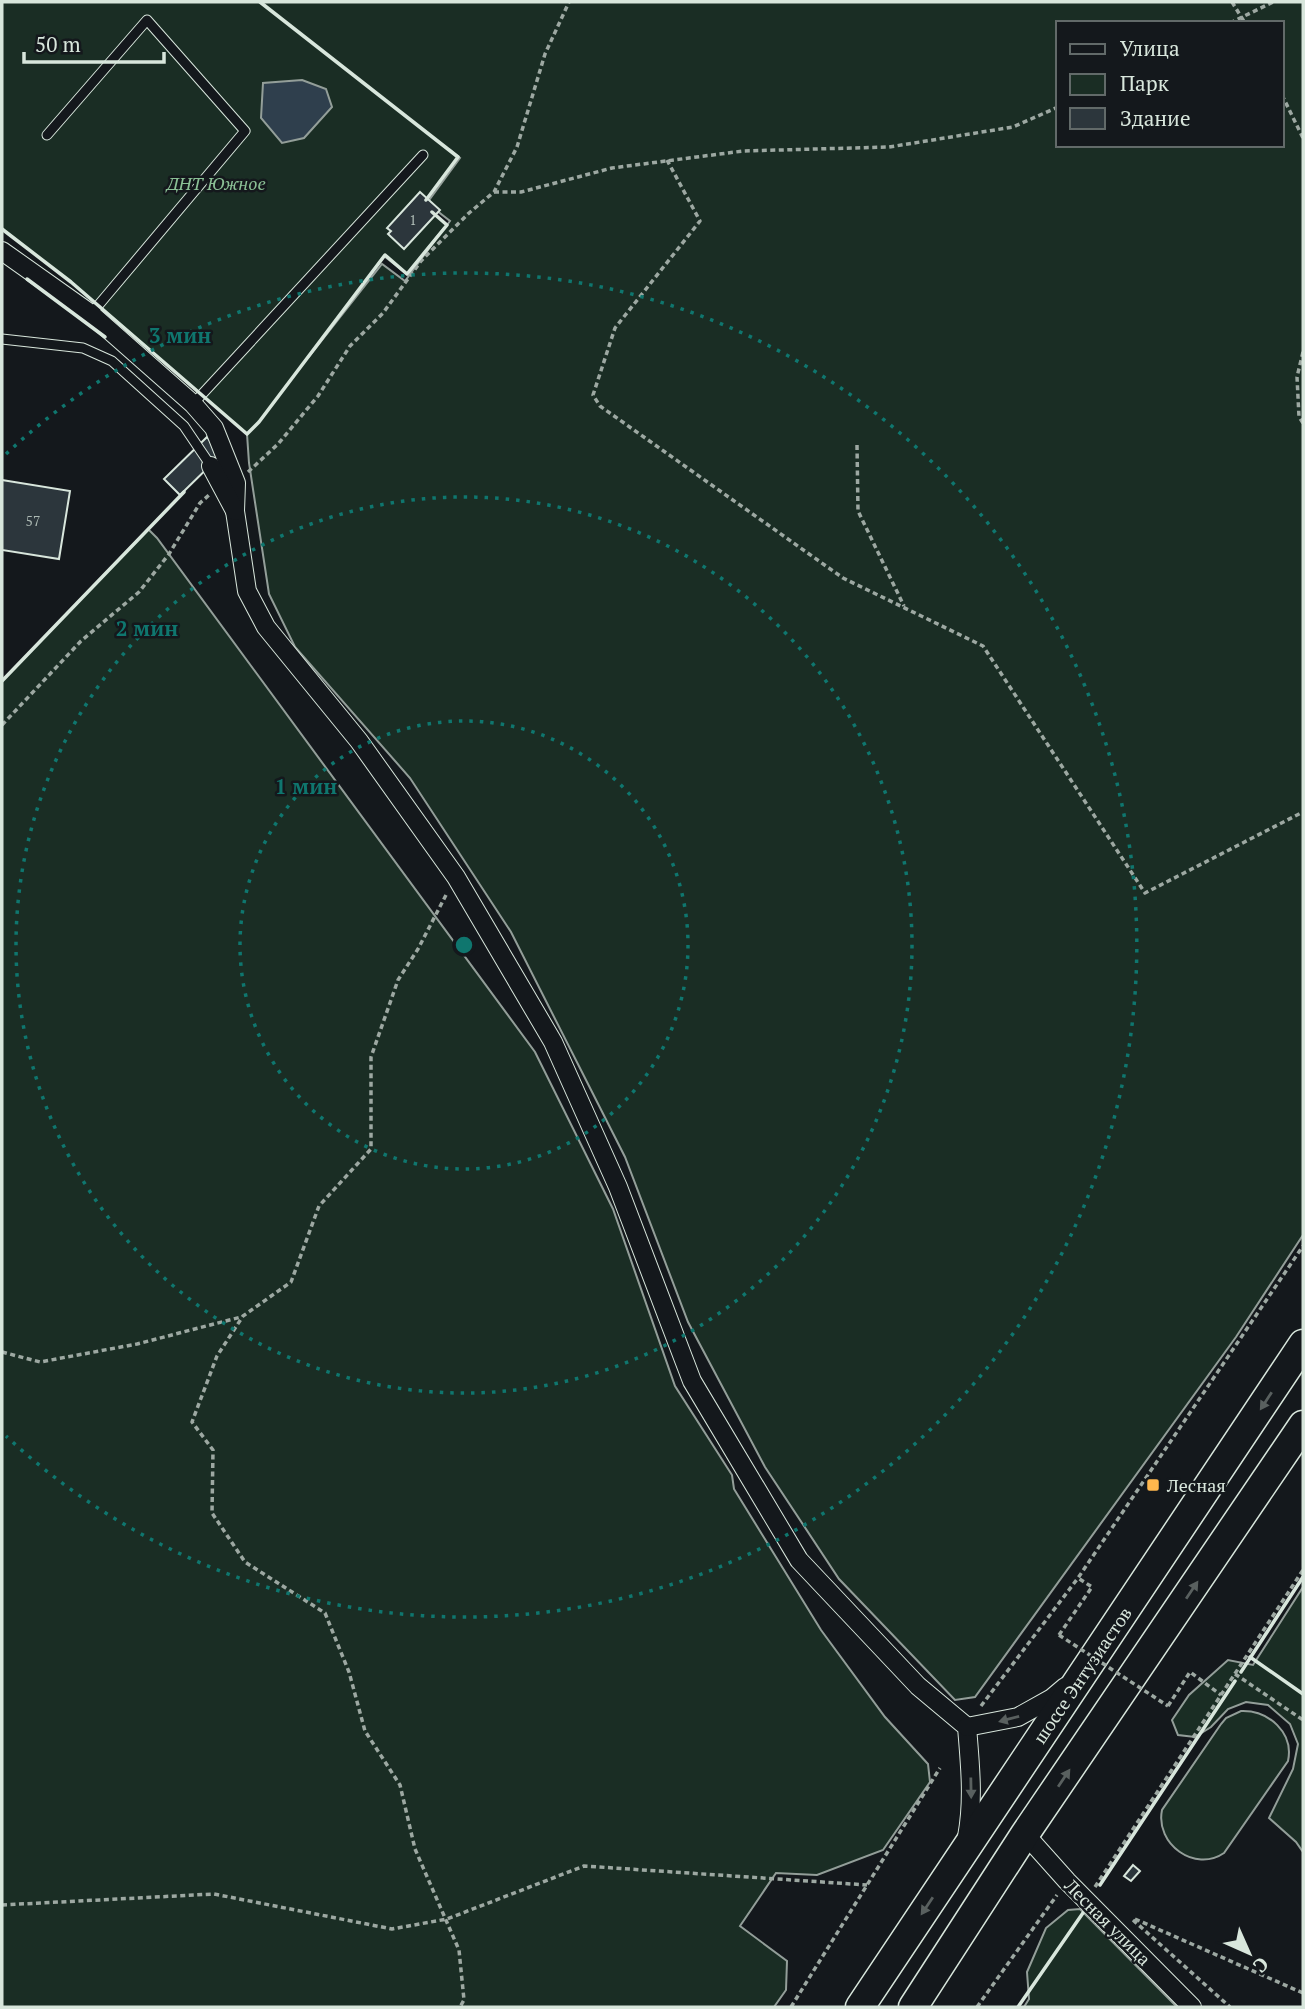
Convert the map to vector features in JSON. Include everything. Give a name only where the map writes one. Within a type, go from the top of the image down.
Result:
[{"type":"highway","name":"шоссе Энтузиастов","points":[[860,2007],[1303,1344]]},
{"type":"highway","points":[[913,2007],[1303,1425]]},
{"type":"street","points":[[2,251],[91,313],[193,404],[214,428],[235,511],[247,591],[266,627],[359,741],[456,877],[553,1042],[618,1187],[692,1381],[799,1560],[918,1686],[967,1727],[971,1814],[965,1849]]},
{"type":"street","points":[[211,466],[228,483]]},
{"type":"street","points":[[967,1727],[1018,1717],[1052,1698],[1086,1669]]},
{"type":"street","name":"Лесная улица","points":[[1026,1835],[1067,1881],[1192,2007]]},
{"type":"lane","points":[[47,135],[147,20],[244,131],[91,313]]},
{"type":"lane","points":[[193,404],[423,155]]},
{"type":"lane","points":[[2,339],[83,348],[112,361],[184,426],[211,466]]},
{"type":"path","points":[[2,725],[81,641],[139,592],[169,554],[200,503],[278,444],[318,396],[350,346],[383,313],[421,261],[494,192],[517,147],[545,54],[569,2]]},
{"type":"path","points":[[1232,2],[1244,21]]},
{"type":"path","points":[[1233,21],[1273,2]]},
{"type":"path","points":[[1284,99],[1303,138]]},
{"type":"path","points":[[494,192],[521,192],[612,168],[743,151],[889,147],[1013,127],[1056,108]]},
{"type":"path","points":[[667,160],[700,221],[615,328],[593,395],[600,406],[843,578],[983,646],[1145,893],[1303,813]]},
{"type":"path","points":[[1303,352],[1297,377],[1299,417],[1303,423]]},
{"type":"path","points":[[857,445],[859,511],[905,608]]},
{"type":"path","points":[[2,1352],[40,1362],[137,1344],[243,1316],[291,1282],[319,1206],[371,1149],[371,1057],[398,980],[418,949],[456,877]]},
{"type":"path","points":[[977,1711],[1078,1578],[1303,1246]]},
{"type":"path","points":[[243,1316],[217,1356],[192,1422],[213,1450],[212,1513],[245,1562],[325,1613],[349,1672],[365,1731],[400,1785],[415,1849],[459,1950],[464,2000],[460,2007]]},
{"type":"path","points":[[977,2007],[1067,1881],[1080,1878],[1094,1889],[1303,1570]]},
{"type":"path","points":[[1078,1578],[1092,1587],[1059,1635],[1168,1706],[1190,1672],[1221,1695]]},
{"type":"path","points":[[1235,1674],[1303,1720]]},
{"type":"path","points":[[791,2007],[940,1768]]},
{"type":"path","points":[[2,1905],[214,1894],[392,1929],[447,1919],[584,1866],[867,1885]]},
{"type":"path","points":[[1230,2007],[1130,1917],[1303,1993]]},
{"type":"green space","name":"ДНТ Южное","points":[[2,2],[1303,2],[1303,1235],[1236,1337],[975,1697],[955,1700],[839,1579],[765,1467],[688,1322],[625,1157],[511,932],[410,778],[295,647],[269,594],[247,434],[71,282],[2,229]],"holes":[[[449,149],[460,158],[427,203],[450,221],[447,225],[423,204],[458,157]],[[444,228],[405,281],[382,264],[308,358],[384,256],[407,274]]]},
{"type":"green space","points":[[148,529],[535,1052],[613,1209],[675,1386],[732,1475],[734,1489],[821,1630],[885,1717],[928,1764],[930,1782],[883,1850],[817,1875],[776,1873],[740,1926],[787,1961],[786,1990],[774,2007],[2,2007],[2,681]]},
{"type":"green space","points":[[1303,1587],[1303,1852],[1296,1842],[1269,1818],[1293,1769],[1298,1744],[1290,1724],[1268,1705],[1246,1702],[1228,1709],[1211,1727],[1195,1737],[1178,1735],[1172,1720],[1189,1695],[1228,1660],[1253,1665]]},
{"type":"green space","points":[[1241,1711],[1261,1714],[1277,1725],[1287,1741],[1288,1761],[1224,1853],[1213,1858],[1190,1857],[1171,1844],[1165,1834],[1161,1822],[1162,1810],[1221,1724],[1226,1718]]},
{"type":"green space","points":[[1080,1909],[1177,2007],[1024,2007],[1029,1999],[1027,1972],[1046,1928],[1068,1910]]},
{"type":"water","points":[[302,80],[326,89],[332,107],[304,138],[282,143],[261,118],[263,83]]},
{"type":"building","points":[[420,192],[440,210],[404,249],[388,234],[391,231],[387,228]]},
{"type":"building","points":[[207,437],[222,454],[180,495],[164,479]]},
{"type":"building","points":[[2,480],[70,491],[59,559],[2,550]]},
{"type":"building","points":[[1133,1865],[1140,1871],[1131,1881],[1124,1876]]},
{"type":"wall","points":[[260,2],[458,157],[426,200]]},
{"type":"wall","points":[[2,229],[71,282],[247,434],[259,422],[385,255],[407,274],[447,225],[432,212]]},
{"type":"wall","points":[[27,279],[105,337]]},
{"type":"wall","points":[[2,681],[184,492]]},
{"type":"wall","points":[[1241,1672],[1303,1577]]},
{"type":"wall","points":[[1250,1657],[1303,1694]]},
{"type":"wall","points":[[1100,1885],[1235,1681]]},
{"type":"wall","points":[[1018,2007],[1085,1910]]},
{"type":"place","name":"Лесная","points":[[1153,1485]]}]
